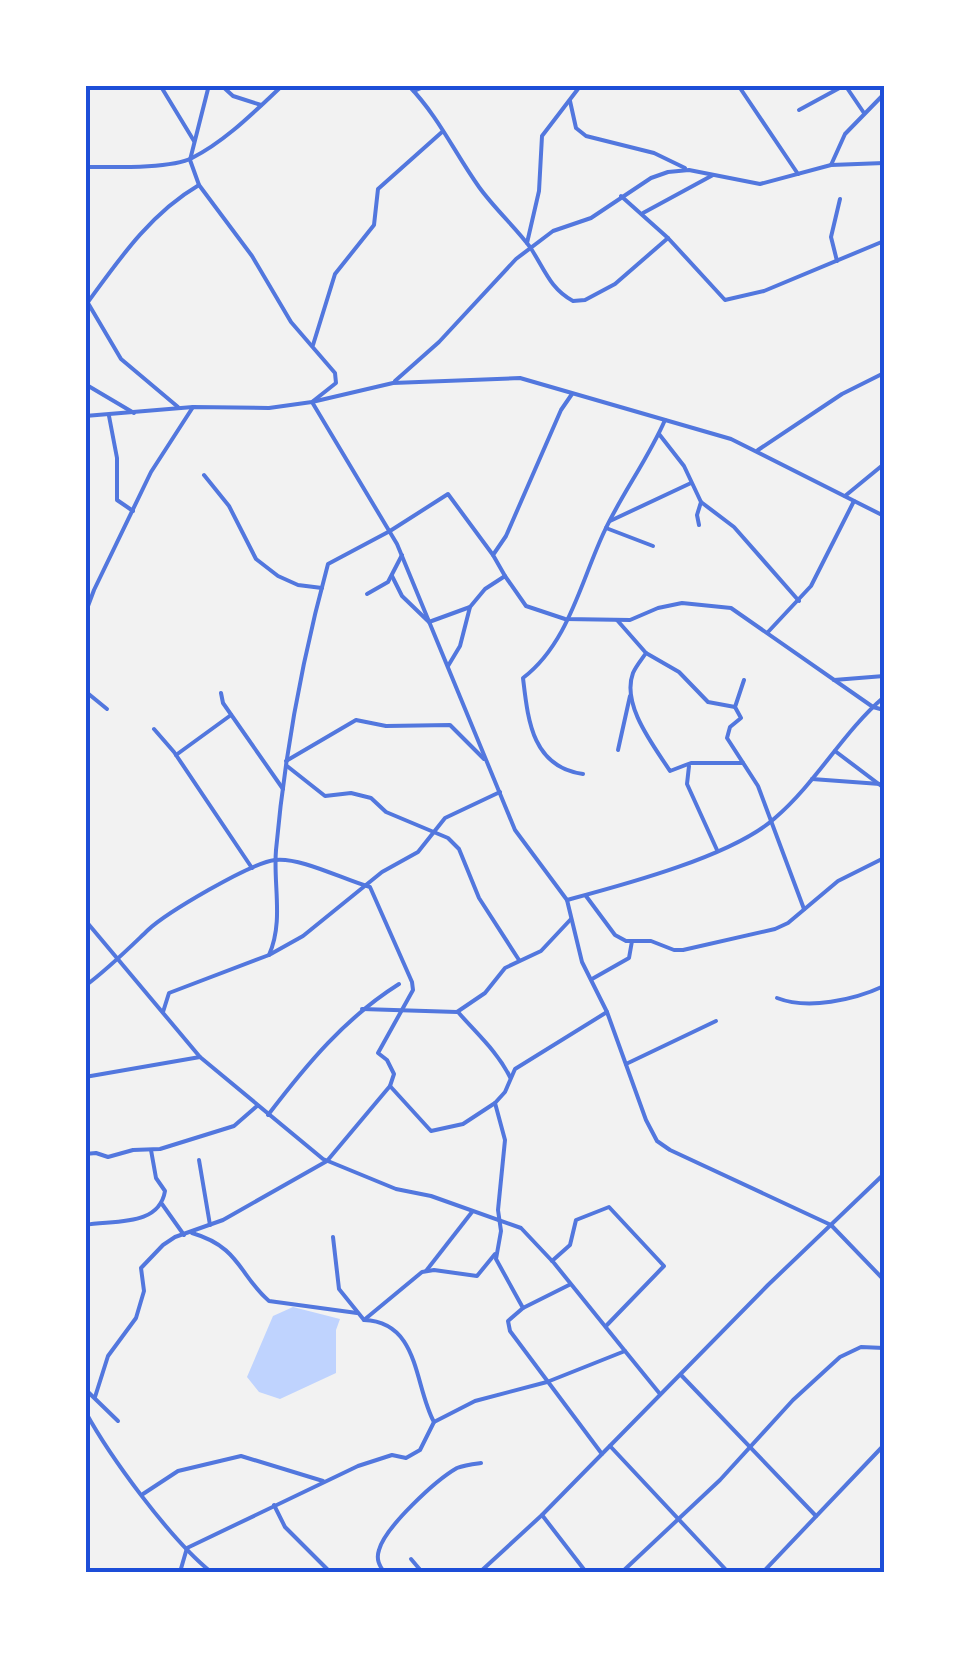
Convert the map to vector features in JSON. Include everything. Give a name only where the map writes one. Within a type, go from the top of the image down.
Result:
[{"type":"street","points":[[160,85],[194,141]]},
{"type":"street","points":[[210,85],[190,160],[199,186],[252,256],[291,322],[332,368],[336,383],[312,402]]},
{"type":"street","points":[[221,85],[236,98],[261,105]]},
{"type":"street","points":[[85,168],[150,167],[190,160],[283,85]]},
{"type":"street","points":[[408,85],[433,111],[480,188],[529,246],[559,294],[585,300],[615,284],[668,238]]},
{"type":"street","points":[[414,91],[428,85]]},
{"type":"street","points":[[529,246],[542,136],[581,85]]},
{"type":"street","points":[[738,85],[798,174]]},
{"type":"street","points":[[799,110],[845,85],[864,113]]},
{"type":"street","points":[[832,166],[845,134],[883,95],[878,85]]},
{"type":"street","points":[[570,100],[576,128],[586,136],[654,153],[689,170],[760,184],[832,166],[884,163]]},
{"type":"street","points":[[313,345],[335,274],[374,225],[378,189],[444,130]]},
{"type":"street","points":[[393,383],[439,342],[529,246],[562,226],[591,218],[651,178],[689,170]]},
{"type":"street","points":[[641,214],[714,175]]},
{"type":"street","points":[[180,409],[121,359],[86,300],[122,254],[174,200],[199,186]]},
{"type":"street","points":[[621,196],[668,238],[725,300],[764,291],[884,241]]},
{"type":"street","points":[[837,261],[832,237],[840,199]]},
{"type":"street","points":[[758,450],[842,394],[884,373]]},
{"type":"street","points":[[85,416],[193,408],[269,408],[393,383],[520,378],[731,438],[884,516]]},
{"type":"street","points":[[85,384],[134,413]]},
{"type":"street","points":[[493,555],[506,536],[561,410],[572,394]]},
{"type":"street","points":[[312,402],[390,531],[528,851],[567,900],[582,962],[607,1012],[657,1141],[831,1225],[884,1280]]},
{"type":"street","points":[[85,614],[151,472],[193,408]]},
{"type":"street","points":[[109,415],[117,458],[117,500],[133,512]]},
{"type":"street","points":[[583,774],[560,766],[542,754],[535,743],[522,678],[549,654],[606,528],[665,420]]},
{"type":"street","points":[[659,434],[701,502],[734,526],[800,601]]},
{"type":"street","points":[[844,496],[884,464]]},
{"type":"street","points":[[204,474],[229,506],[256,559],[298,585],[322,588]]},
{"type":"street","points":[[610,521],[692,482]]},
{"type":"street","points":[[270,956],[278,915],[276,860],[293,707],[328,564],[448,494],[526,606],[565,619],[630,620],[682,603],[732,608],[884,710]]},
{"type":"street","points":[[768,632],[800,601],[854,501]]},
{"type":"street","points":[[698,525],[696,515],[701,502]]},
{"type":"street","points":[[606,528],[653,546]]},
{"type":"street","points":[[367,594],[381,588],[402,556]]},
{"type":"street","points":[[392,576],[402,596],[429,622]]},
{"type":"street","points":[[448,666],[460,646],[470,608],[485,588],[505,576]]},
{"type":"street","points":[[429,622],[470,608]]},
{"type":"street","points":[[615,618],[646,652],[679,672],[708,702],[735,707]]},
{"type":"street","points":[[618,750],[632,675],[646,652]]},
{"type":"street","points":[[834,680],[884,676]]},
{"type":"street","points":[[744,680],[735,707],[741,718],[730,727],[727,738],[758,786],[804,910]]},
{"type":"street","points":[[85,690],[107,708]]},
{"type":"street","points":[[222,693],[230,715],[284,791]]},
{"type":"street","points":[[631,694],[642,726],[670,770],[689,764],[742,764]]},
{"type":"street","points":[[567,900],[643,878],[717,850],[773,821],[884,697]]},
{"type":"street","points":[[176,755],[230,715]]},
{"type":"street","points":[[286,763],[356,720],[386,726],[450,725],[488,763]]},
{"type":"street","points":[[154,728],[252,868]]},
{"type":"street","points":[[835,751],[882,786]]},
{"type":"street","points":[[286,763],[325,796],[350,793],[371,798],[386,812],[448,838],[459,849],[479,898],[519,960]]},
{"type":"street","points":[[689,764],[687,784],[717,850]]},
{"type":"street","points":[[812,779],[882,786]]},
{"type":"street","points":[[163,1012],[169,992],[270,956],[302,936],[382,872],[418,852],[445,818],[500,792]]},
{"type":"street","points":[[585,895],[616,935],[683,950],[776,928],[838,881],[884,858]]},
{"type":"street","points":[[85,986],[118,962],[150,928],[252,868],[276,860],[310,866],[370,887],[414,987],[378,1053],[394,1074],[390,1086],[327,1161],[210,1225],[163,1245],[142,1268],[144,1291],[136,1318],[108,1356],[95,1397]]},
{"type":"street","points":[[362,1009],[458,1012],[484,993],[504,968],[541,951],[571,919]]},
{"type":"street","points":[[85,920],[200,1057],[327,1161],[521,1228],[660,1394]]},
{"type":"street","points":[[591,979],[628,958],[632,941]]},
{"type":"street","points":[[268,1116],[320,1049],[362,1009],[400,984]]},
{"type":"street","points":[[776,998],[791,1004],[836,1000],[866,995],[884,986]]},
{"type":"street","points":[[458,1012],[497,1052],[510,1076]]},
{"type":"street","points":[[390,1086],[431,1130],[463,1124],[495,1104],[515,1069],[607,1012]]},
{"type":"street","points":[[626,1064],[716,1022]]},
{"type":"street","points":[[85,1077],[200,1057]]},
{"type":"street","points":[[495,1104],[504,1140],[496,1250],[500,1270],[523,1308]]},
{"type":"street","points":[[85,1154],[108,1157],[152,1150],[234,1126],[258,1106]]},
{"type":"street","points":[[85,1225],[150,1216],[162,1204],[165,1191],[156,1178],[152,1150]]},
{"type":"street","points":[[199,1160],[210,1225]]},
{"type":"street","points":[[480,1572],[884,1174]]},
{"type":"street","points":[[162,1204],[184,1235]]},
{"type":"street","points":[[552,1261],[570,1245],[576,1220],[609,1206],[664,1266],[606,1326]]},
{"type":"street","points":[[364,1320],[426,1270],[472,1212]]},
{"type":"street","points":[[192,1234],[235,1258],[270,1301],[357,1313]]},
{"type":"street","points":[[333,1237],[336,1281],[364,1320],[376,1320],[406,1343],[419,1370],[424,1405],[434,1422]]},
{"type":"street","points":[[426,1270],[477,1276],[496,1250]]},
{"type":"street","points":[[571,1284],[523,1308],[508,1321],[510,1331],[602,1454]]},
{"type":"street","points":[[622,1572],[720,1480],[793,1400],[846,1352],[861,1346],[882,1351]]},
{"type":"street","points":[[180,1572],[187,1548],[324,1481],[392,1454],[406,1458],[420,1450],[434,1422],[475,1401],[547,1382],[625,1351]]},
{"type":"street","points":[[680,1374],[816,1516]]},
{"type":"street","points":[[85,1389],[118,1421]]},
{"type":"street","points":[[85,1411],[100,1439],[143,1494],[212,1572]]},
{"type":"street","points":[[763,1572],[884,1445]]},
{"type":"street","points":[[610,1446],[728,1572]]},
{"type":"street","points":[[143,1494],[178,1472],[240,1456],[324,1481]]},
{"type":"street","points":[[384,1572],[377,1553],[388,1532],[444,1478],[459,1467],[481,1463]]},
{"type":"street","points":[[274,1506],[285,1527],[330,1572]]},
{"type":"street","points":[[542,1514],[586,1572]]},
{"type":"street","points":[[411,1559],[422,1572]]},
{"type":"water","points":[[293,1307],[340,1319],[336,1330],[336,1373],[280,1399],[259,1392],[247,1377],[273,1316]]}]
